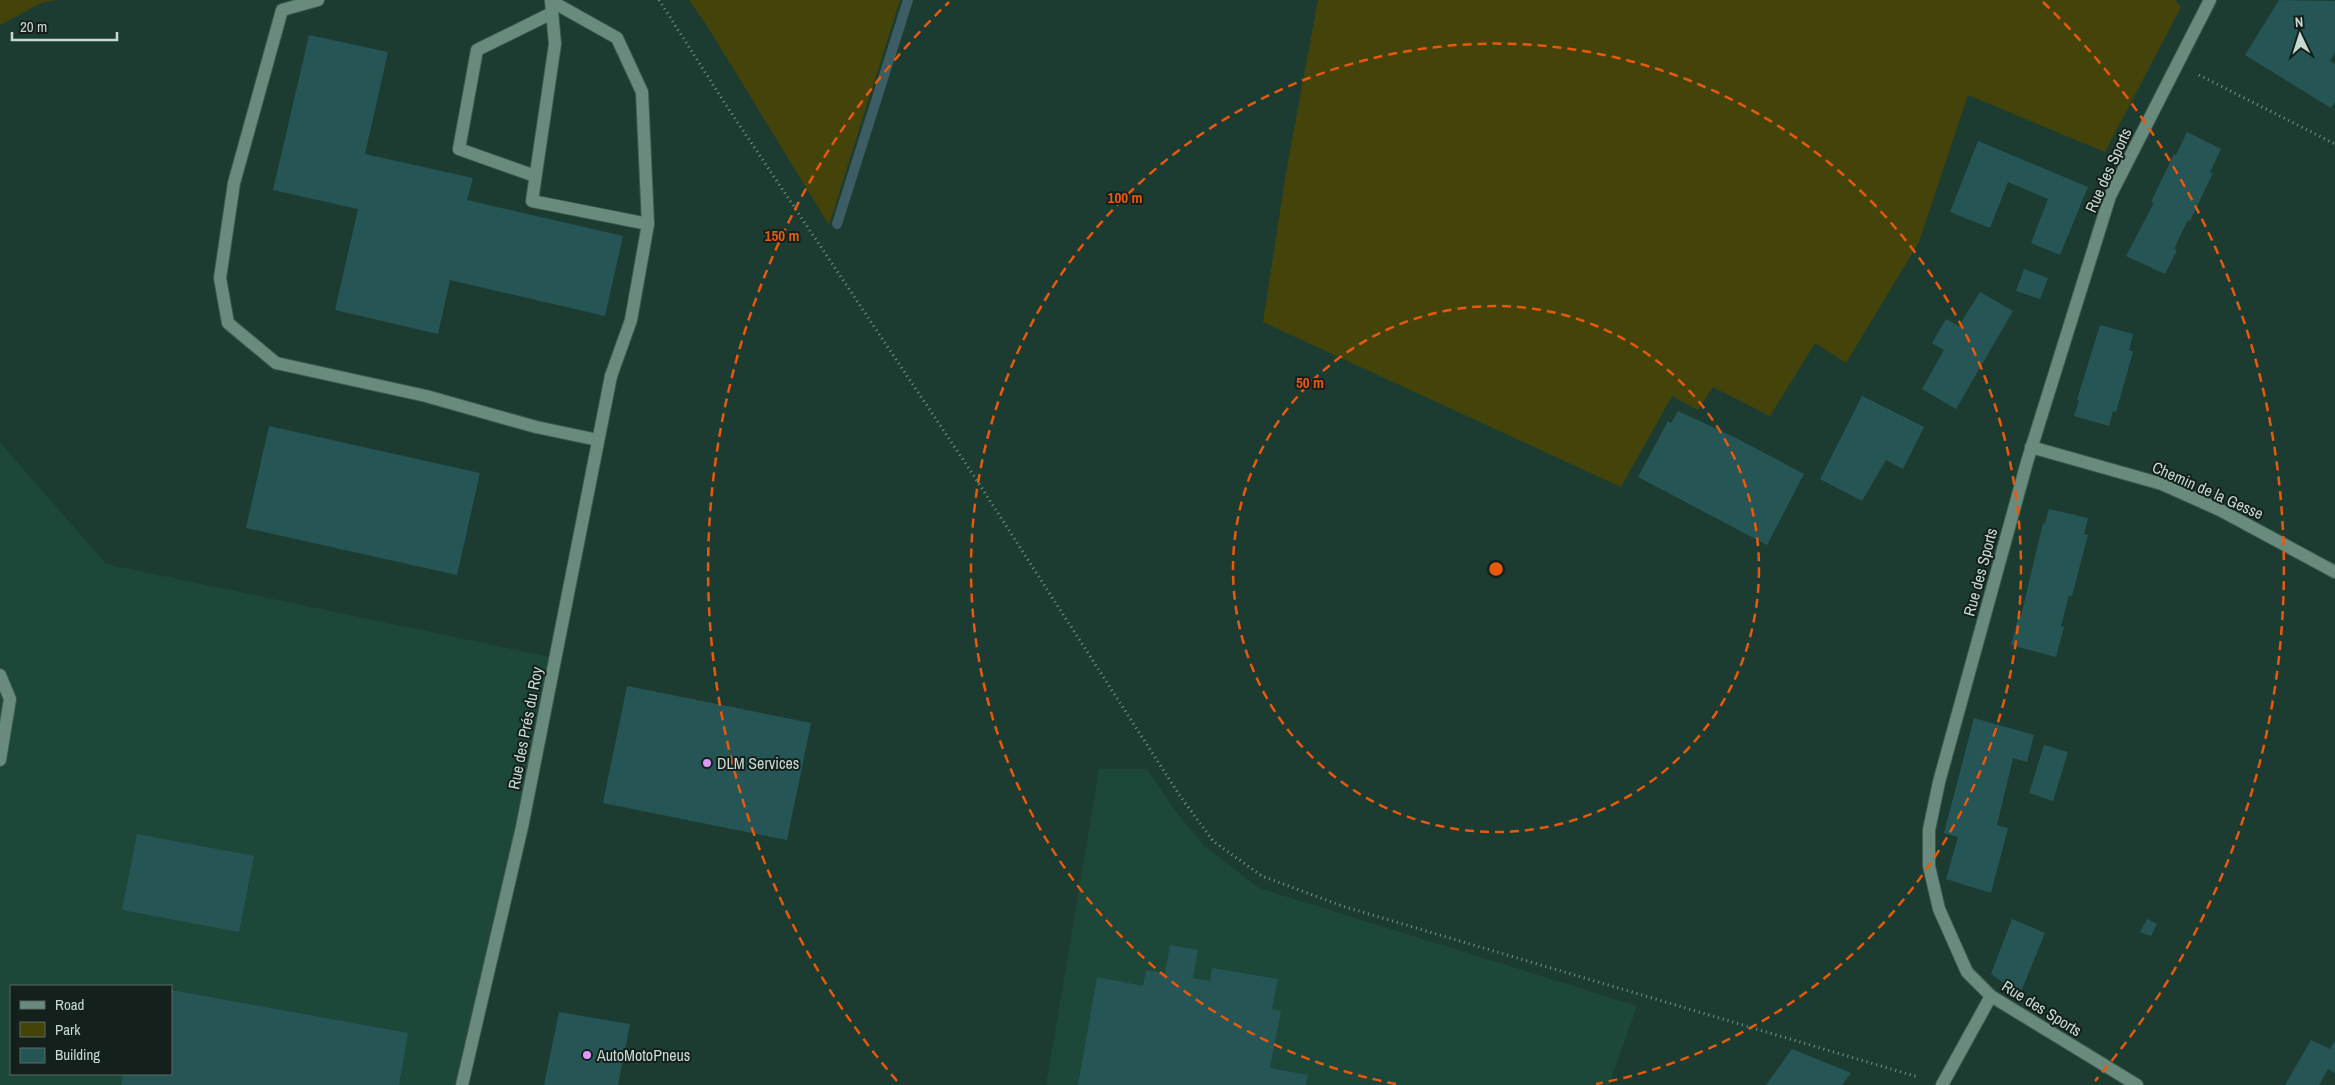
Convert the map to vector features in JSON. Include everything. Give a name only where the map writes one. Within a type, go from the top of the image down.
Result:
[{"type":"street","points":[[318,0],[282,10],[268,58],[234,183],[220,278],[228,323],[276,363],[426,396],[536,427],[598,440]]},
{"type":"street","name":"Rue des Sports","points":[[2137,1085],[1991,996],[1967,972],[1939,908],[1929,866],[1929,830],[1939,782],[2031,447],[2110,196],[2176,63],[2210,0]]},
{"type":"street","points":[[535,176],[459,150],[477,50],[551,4],[555,44],[532,201],[648,224]]},
{"type":"street","name":"Rue des Prés du Roy","points":[[462,1085],[522,827],[611,376],[631,320],[648,224],[642,92],[617,38],[551,4]]},
{"type":"street","name":"Chemin de la Gesse","points":[[2031,447],[2162,484],[2220,510],[2335,572]]},
{"type":"street","points":[[0,676],[10,699],[0,760]]},
{"type":"street","points":[[1943,1084],[1991,996]]},
{"type":"path","points":[[659,0],[724,102],[974,476],[1180,796],[1213,842],[1262,876],[1342,906],[1943,1084]]},
{"type":"path","points":[[2176,63],[2335,144]]},
{"type":"shaded area","points":[[0,442],[106,564],[555,658],[462,1085],[0,1085]]},
{"type":"shaded area","points":[[1099,769],[1147,769],[1174,809],[1204,846],[1259,888],[1637,1006],[1609,1085],[1046,1085]]},
{"type":"green space","points":[[0,0],[57,0],[41,3],[0,25]]},
{"type":"green space","points":[[689,0],[900,0],[829,225],[709,29]]},
{"type":"green space","points":[[1318,0],[2175,0],[2181,7],[2105,152],[1968,95],[1919,242],[1846,363],[1815,343],[1770,416],[1713,387],[1698,410],[1672,396],[1621,487],[1263,322],[1286,173]]},
{"type":"building","points":[[2279,0],[2335,1],[2335,52],[2330,61],[2335,64],[2335,102],[2331,108],[2245,55]]},
{"type":"building","points":[[309,35],[388,52],[365,154],[473,178],[467,200],[623,236],[605,316],[450,280],[438,334],[335,310],[358,209],[273,190]]},
{"type":"building","points":[[2187,132],[2221,149],[2210,172],[2213,173],[2190,221],[2188,220],[2181,234],[2174,249],[2177,250],[2165,274],[2126,256],[2154,203],[2151,202],[2174,154],[2176,155]]},
{"type":"building","points":[[1978,141],[2088,187],[2060,255],[2031,243],[2048,199],[2008,182],[1990,228],[1950,212]]},
{"type":"building","points":[[2024,269],[2048,278],[2040,299],[2016,291]]},
{"type":"building","points":[[1980,292],[2013,311],[1956,409],[1922,389],[1944,350],[1932,343],[1946,319],[1959,326]]},
{"type":"building","points":[[2100,325],[2133,334],[2129,350],[2133,352],[2116,412],[2113,411],[2109,426],[2074,416],[2079,401],[2077,400]]},
{"type":"building","points":[[1862,396],[1924,427],[1903,469],[1886,460],[1862,501],[1820,479]]},
{"type":"building","points":[[1678,411],[1738,439],[1804,474],[1767,545],[1638,477],[1668,421],[1671,423]]},
{"type":"building","points":[[269,426],[480,473],[457,575],[246,528]]},
{"type":"building","points":[[2049,509],[2088,518],[2084,534],[2088,535],[2072,596],[2069,595],[2061,626],[2064,627],[2056,657],[2011,645],[2019,615],[2021,616],[2043,523],[2045,524]]},
{"type":"building","name":"DLM Services","points":[[627,686],[811,723],[787,840],[603,803]]},
{"type":"building","points":[[1974,718],[2034,735],[2027,762],[2013,758],[1997,825],[2008,828],[1991,893],[1946,879],[1958,837],[1944,833]]},
{"type":"building","points":[[2044,745],[2068,752],[2053,801],[2029,793]]},
{"type":"building","points":[[137,834],[254,856],[239,932],[122,910]]},
{"type":"building","points":[[2012,919],[2045,933],[2020,994],[1991,974]]},
{"type":"building","points":[[2147,919],[2157,924],[2151,936],[2140,932]]},
{"type":"building","points":[[1170,945],[1198,950],[1193,978],[1210,981],[1212,968],[1278,979],[1272,1009],[1281,1011],[1270,1068],[1308,1075],[1306,1085],[1078,1085],[1097,977],[1143,986],[1146,970],[1165,973]]},
{"type":"building","points":[[172,990],[408,1033],[399,1085],[121,1085],[123,1075],[172,1075]]},
{"type":"building","name":"AutoMotoPneus","points":[[559,1012],[630,1024],[618,1085],[544,1085]]},
{"type":"building","points":[[2311,1040],[2330,1049],[2335,1041],[2335,1073],[2328,1069],[2319,1085],[2285,1085]]},
{"type":"building","points":[[1792,1049],[1851,1073],[1842,1085],[1766,1085]]},
{"type":"waterway","points":[[837,224],[908,0]]},
{"type":"place","name":"DLM Services","points":[[707,763]]},
{"type":"place","name":"AutoMotoPneus","points":[[587,1055]]}]
